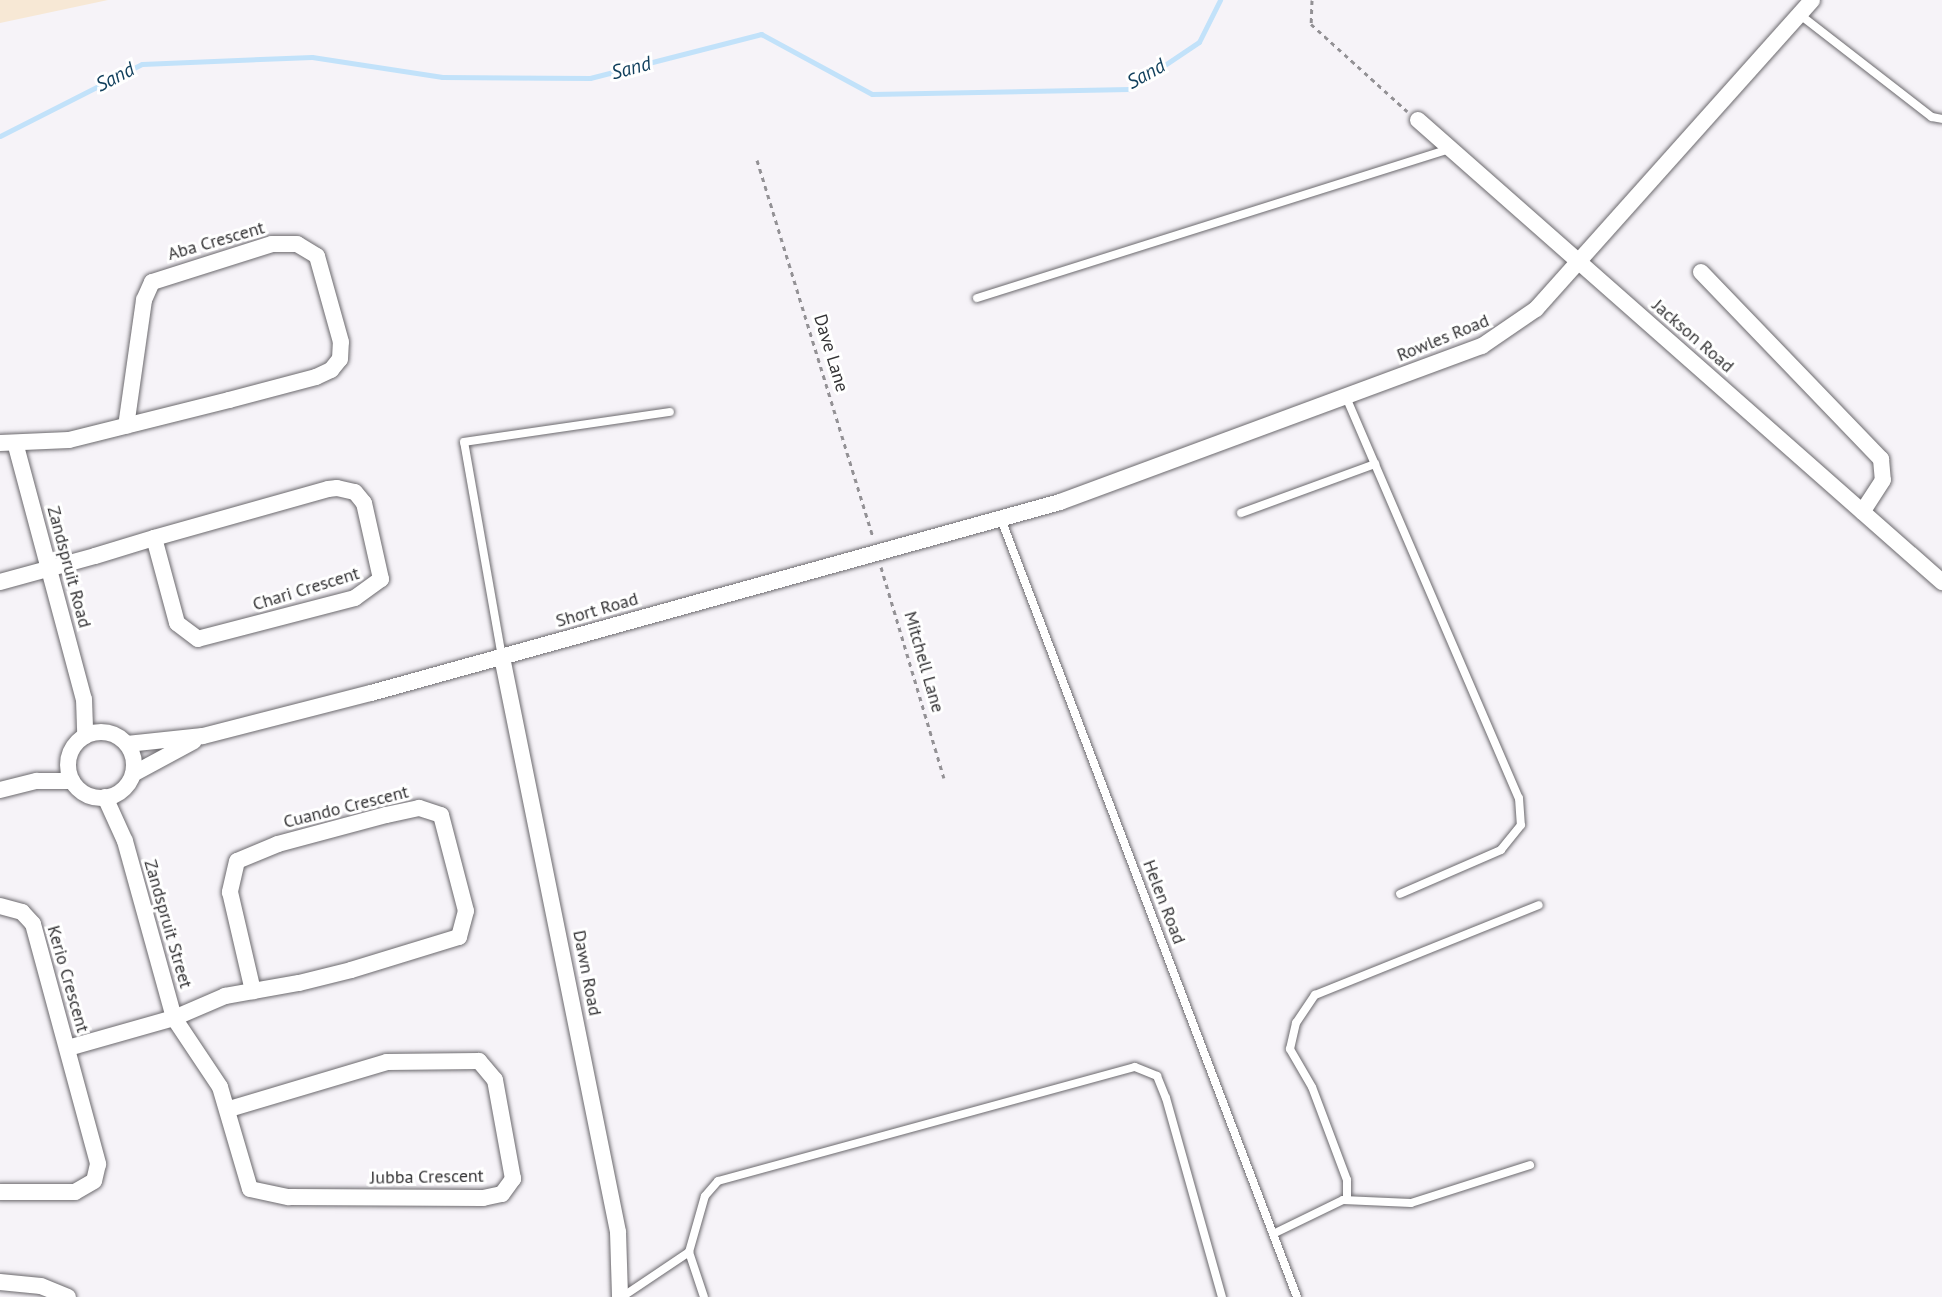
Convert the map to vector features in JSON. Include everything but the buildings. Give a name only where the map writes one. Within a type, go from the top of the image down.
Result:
[{"type":"street","name":"Rowles Road","points":[[1001,519],[1102,489],[1498,338],[1536,309],[1578,264],[1812,0]]},
{"type":"street","name":"Jackson Road","points":[[1418,120],[1578,264],[1942,582]]},
{"type":"street","name":"Aba Crescent","points":[[8,444],[126,426],[331,370],[340,359],[341,342],[317,256],[297,244],[272,244],[152,282],[144,300],[126,426]]},
{"type":"street","points":[[1701,272],[1881,459],[1883,480],[1862,512]]},
{"type":"street","name":"Zandspruit Road","points":[[8,444],[49,569],[84,699],[85,736]]},
{"type":"street","name":"Chari Crescent","points":[[0,582],[154,538],[343,488],[364,503],[381,579],[355,598],[198,639],[177,623],[154,538]]},
{"type":"street","name":"Short Road","points":[[127,744],[203,736],[502,657],[1001,519]]},
{"type":"street","name":"Dawn Road","points":[[502,657],[618,1232],[621,1297]]},
{"type":"street","name":"Zandspruit Road","points":[[84,699],[106,733]]},
{"type":"street","points":[[37,781],[69,761],[85,736],[106,733],[127,744],[133,774],[122,790],[105,798],[86,794],[72,781],[69,761]]},
{"type":"street","name":"Short Road","points":[[133,774],[203,736]]},
{"type":"street","points":[[0,790],[37,781],[72,781]]},
{"type":"street","name":"Zandspruit Street","points":[[122,790],[125,841]]},
{"type":"street","name":"Zandspruit Street","points":[[105,798],[125,841],[174,1018]]},
{"type":"street","name":"Cuando Crescent","points":[[174,1018],[253,991],[459,937],[466,911],[441,815],[419,808],[386,815],[278,844],[237,861],[230,892],[253,991]]},
{"type":"street","name":"Kerio Crescent","points":[[0,906],[22,912],[33,924],[98,1158],[94,1181],[75,1192],[0,1192]]},
{"type":"street","name":"Kerio Crescent","points":[[68,1048],[174,1018]]},
{"type":"street","name":"Jubba Crescent","points":[[174,1018],[211,1070],[229,1109],[246,1182],[255,1194],[483,1198],[502,1194],[513,1179],[495,1080],[479,1061],[387,1062],[229,1109]]},
{"type":"street","points":[[0,1282],[41,1286],[68,1297]]},
{"type":"lane","points":[[1799,14],[1942,119]]},
{"type":"lane","points":[[977,298],[1450,149]]},
{"type":"lane","points":[[1346,397],[1519,798],[1521,825],[1501,850],[1400,894]]},
{"type":"lane","points":[[502,657],[465,442],[670,412]]},
{"type":"lane","points":[[1241,513],[1375,464]]},
{"type":"lane","name":"Helen Road","points":[[1001,519],[1297,1297]]},
{"type":"lane","points":[[1347,1200],[1347,1180],[1312,1087],[1290,1049],[1296,1023],[1315,995],[1539,905]]},
{"type":"lane","points":[[704,1297],[689,1252],[705,1196],[718,1181],[1135,1067],[1157,1076],[1166,1098],[1222,1297]]},
{"type":"lane","points":[[1273,1234],[1347,1200],[1411,1203],[1530,1165]]},
{"type":"lane","points":[[621,1297],[689,1252]]},
{"type":"path","points":[[1312,0],[1311,24],[1418,120]]},
{"type":"path","name":"Dave Lane","points":[[757,160],[877,553]]},
{"type":"path","name":"Mitchell Lane","points":[[877,553],[944,778]]},
{"type":"shaded area","points":[[0,0],[108,0],[0,23]]},
{"type":"waterway","name":"Sand","points":[[0,136],[142,64],[312,57],[442,77],[590,78],[761,34],[872,94],[1129,89],[1199,42],[1220,0]]}]
